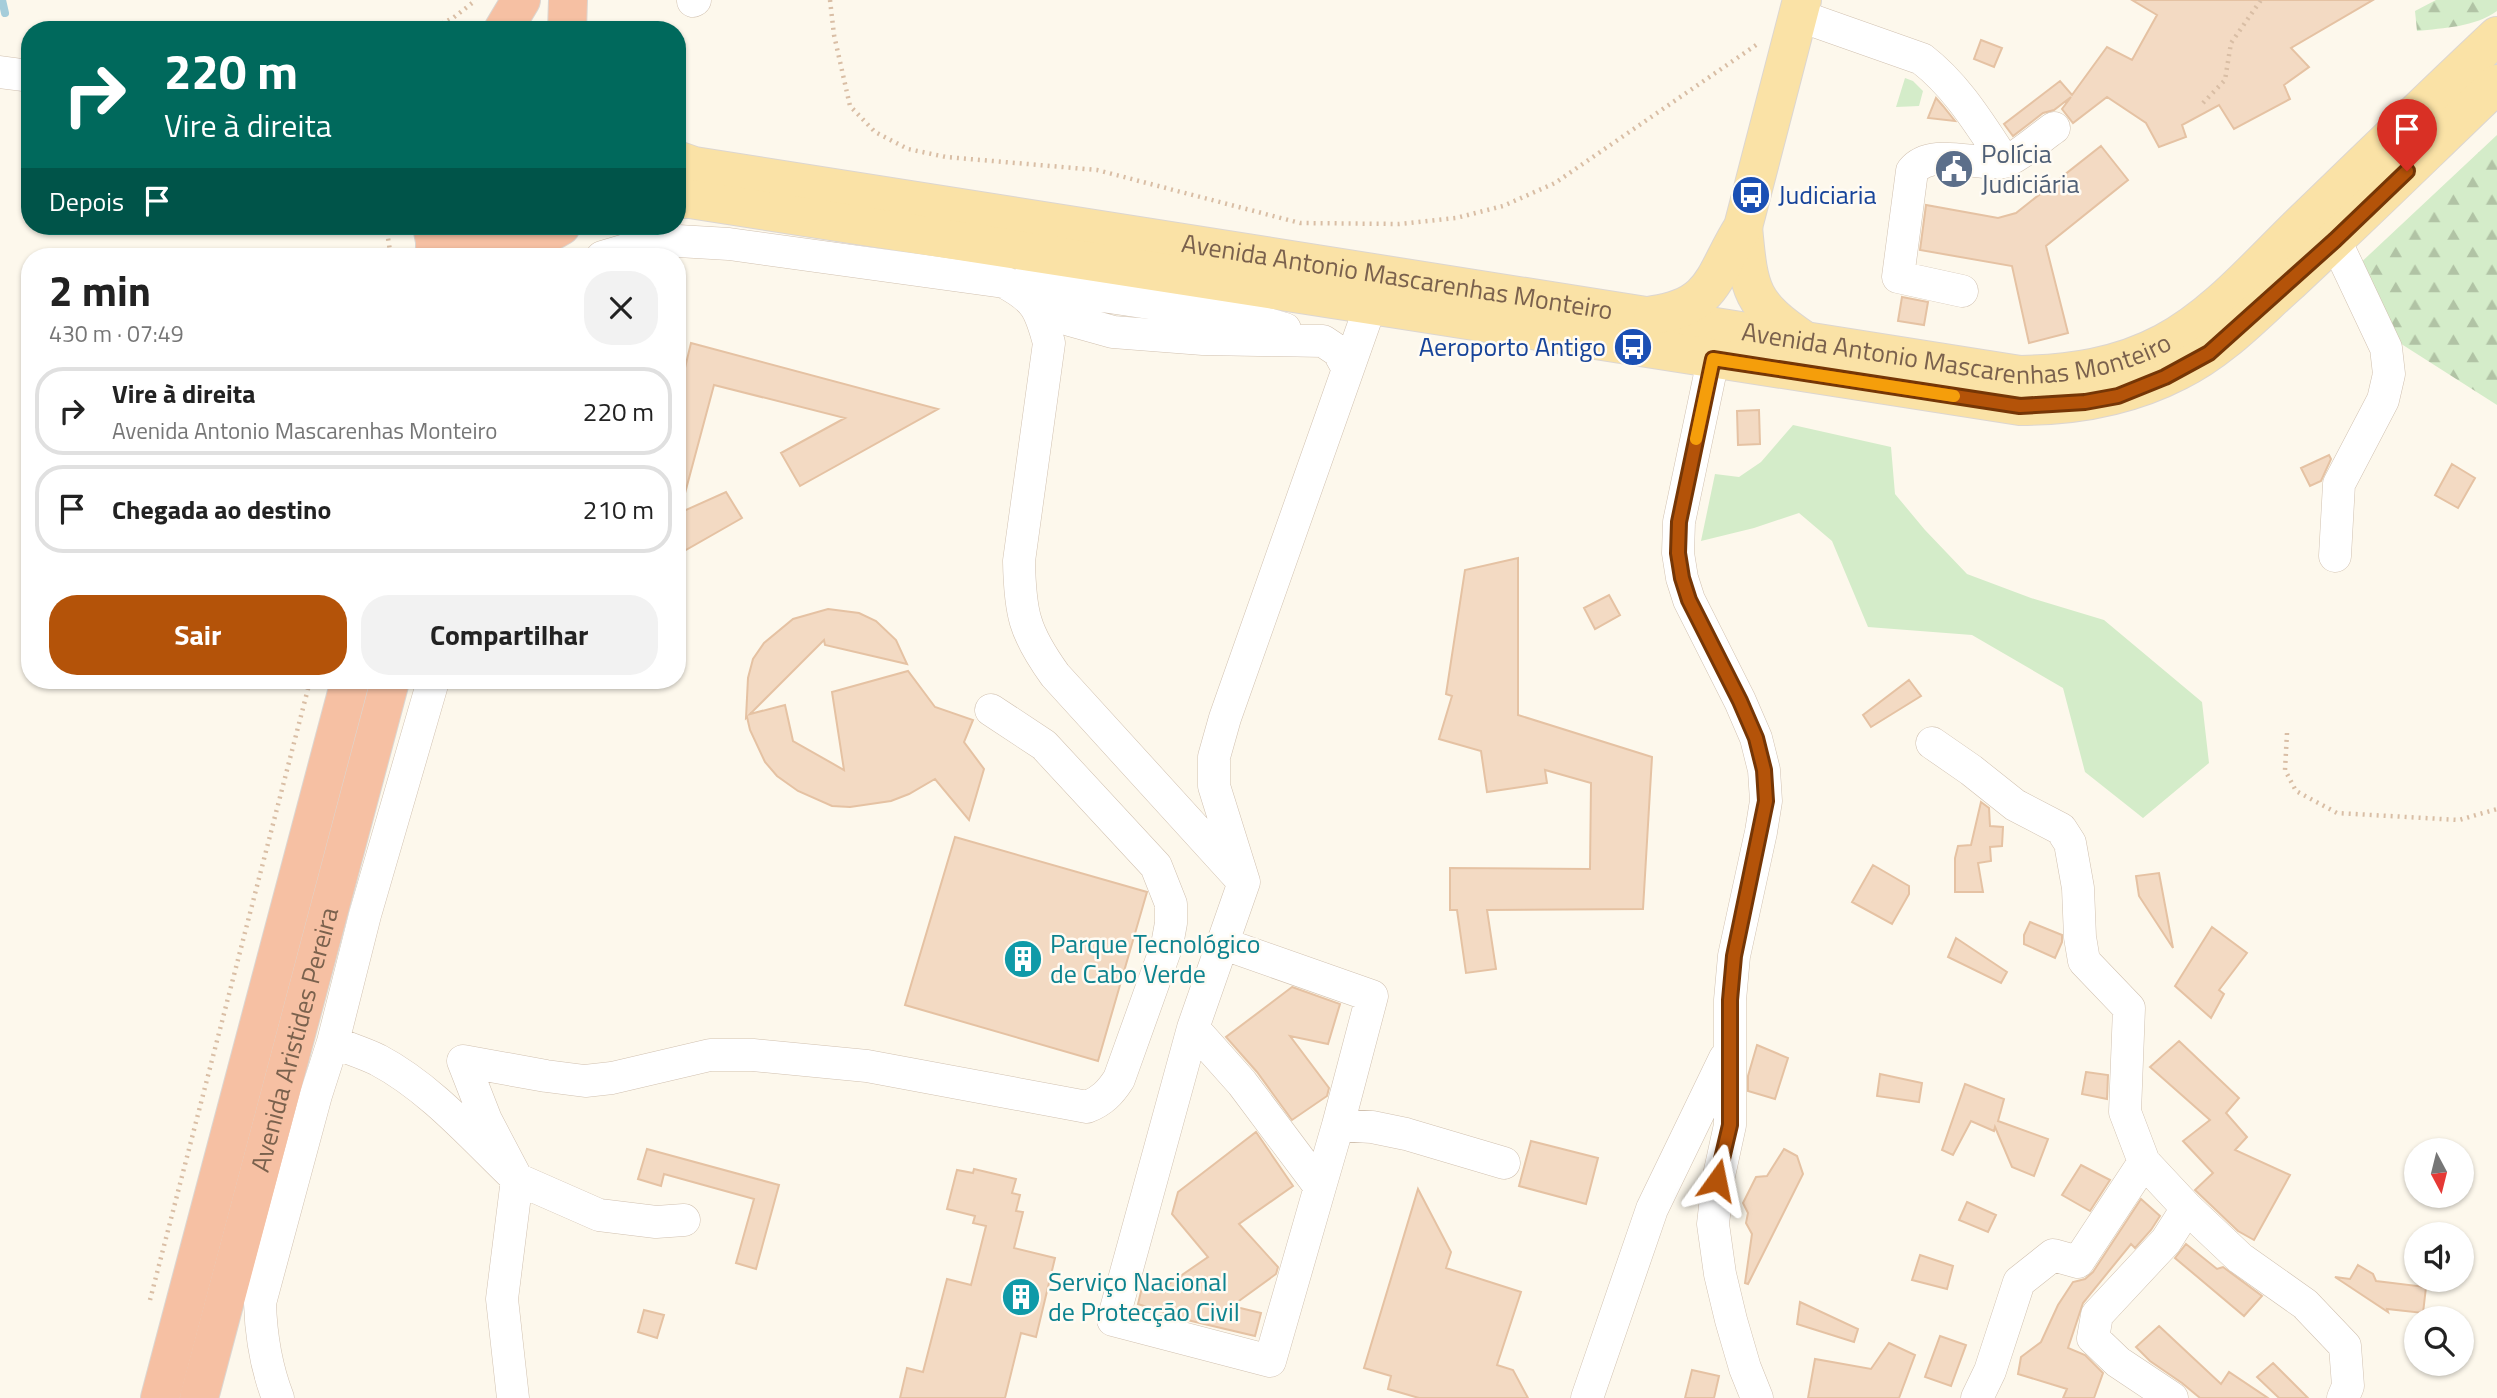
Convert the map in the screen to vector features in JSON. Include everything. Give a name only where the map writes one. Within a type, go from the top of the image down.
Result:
[{"type":"highway","points":[[508,21],[521,0]]},
{"type":"highway","points":[[567,21],[568,0]]},
{"type":"highway","points":[[472,235],[488,242],[519,243],[544,239]]},
{"type":"highway","name":"Avenida Aristides Pereira","points":[[160,1398],[348,689]]},
{"type":"highway","name":"Avenida Aristides Pereira","points":[[199,1398],[388,689]]},
{"type":"main road","points":[[1647,316],[1686,308],[1704,295],[1715,281],[1730,247],[1743,227],[1799,8]]},
{"type":"main road","name":"Avenida Antonio Mascarenhas Monteiro","points":[[686,163],[2020,374],[2080,371],[2138,355],[2190,327],[2238,286],[2497,36]]},
{"type":"main road","name":"Avenida Antonio Mascarenhas Monteiro","points":[[686,199],[2020,406],[2085,402],[2118,396],[2149,384],[2209,353],[2335,240],[2497,84]]},
{"type":"main road","points":[[1743,227],[1749,282],[1758,300],[1780,324],[1807,342]]},
{"type":"street","points":[[1799,8],[1922,59],[1960,95],[2005,162]]},
{"type":"street","points":[[0,72],[21,75]]},
{"type":"street","points":[[1962,292],[1898,277],[1909,178],[1916,166],[1927,160],[2005,162],[2054,128]]},
{"type":"street","points":[[2335,240],[2386,348],[2389,374],[2383,400],[2339,484],[2335,556]]},
{"type":"street","points":[[632,248],[678,241],[729,244],[1016,288],[1243,317],[1323,341],[1338,351],[1348,369]]},
{"type":"street","points":[[1016,288],[1042,316],[1049,343],[1019,561],[1025,623],[1038,651],[1055,675],[1244,883]]},
{"type":"street","points":[[1224,944],[1372,996],[1270,1362],[1113,1320],[1193,1028],[1244,883],[1214,786],[1214,757],[1225,718],[1371,304]]},
{"type":"street","points":[[1713,359],[1679,522],[1678,553],[1689,600],[1740,701],[1756,738],[1764,770],[1766,801],[1734,956],[1730,1000],[1730,1125],[1717,1180],[1713,1224],[1720,1274],[1731,1320],[1745,1368],[1758,1398]]},
{"type":"street","points":[[278,1398],[265,1351],[260,1303],[333,1042],[365,915],[431,689]]},
{"type":"street","points":[[513,1398],[502,1298],[517,1179],[486,1120],[463,1061],[585,1080],[612,1079],[710,1055],[753,1055],[867,1066],[1087,1107],[1099,1102],[1111,1091],[1119,1079],[1167,945],[1171,904],[1165,884],[1157,866],[1044,745],[991,709]]},
{"type":"street","points":[[1932,743],[2015,805],[2061,829],[2070,843],[2078,887],[2084,961],[2129,1008],[2125,1112],[2144,1162],[2187,1208],[2240,1258],[2305,1304],[2344,1346],[2348,1386],[2343,1398]]},
{"type":"street","points":[[1193,1028],[1242,1083],[1320,1187]]},
{"type":"street","points":[[333,1042],[377,1060],[407,1080],[443,1109],[517,1179],[598,1215],[656,1222],[684,1220]]},
{"type":"street","points":[[1587,1398],[1652,1209],[1729,1050]]},
{"type":"street","points":[[1338,1125],[1372,1127],[1406,1134],[1504,1163]]},
{"type":"street","points":[[1977,1398],[1990,1371],[2019,1282],[2053,1255],[2078,1262],[2144,1162]]},
{"type":"street","points":[[2172,1398],[2118,1362],[2093,1338],[2097,1315],[2166,1241],[2187,1208]]},
{"type":"path","points":[[447,21],[476,0]]},
{"type":"path","points":[[830,0],[834,35],[850,106],[875,132],[908,149],[946,158],[1097,170],[1300,223],[1334,224],[1399,224],[1457,218],[1503,206],[1555,183],[1685,96],[1799,8]]},
{"type":"path","points":[[2203,103],[2225,80],[2231,43],[2261,0]]},
{"type":"path","points":[[149,1304],[308,689]]},
{"type":"path","points":[[2287,733],[2285,770],[2296,791],[2337,813],[2459,820],[2497,809]]},
{"type":"green space","points":[[2436,0],[2497,0],[2497,11],[2469,24],[2417,31],[2415,11]]},
{"type":"green space","points":[[1905,78],[1913,81],[1923,91],[1919,106],[1896,107]]},
{"type":"green space","points":[[2497,135],[2497,405],[2359,317],[2354,269]]},
{"type":"green space","points":[[1793,425],[1891,447],[1895,494],[1967,574],[2031,598],[2104,620],[2202,702],[2209,763],[2143,818],[2085,772],[2063,688],[1972,635],[1868,627],[1832,541],[1799,513],[1701,541],[1715,474],[1739,477],[1761,462]]},
{"type":"building","points":[[2132,0],[2373,0],[2291,48],[2309,67],[2284,85],[2290,99],[2234,129],[2219,105],[2182,125],[2186,137],[2159,147],[2146,123],[2107,97],[2073,123],[2062,109],[2071,97],[2054,110],[2043,113],[2013,136],[2004,124],[2060,81],[2072,95],[2107,47],[2132,60],[2157,15]]},
{"type":"building","points":[[1981,40],[2002,48],[1994,67],[1974,59]]},
{"type":"building","points":[[1936,98],[1943,106],[1955,121],[1928,118]]},
{"type":"building","points":[[2101,146],[2128,180],[2046,246],[2068,333],[2029,343],[2012,266],[1920,250],[1926,205],[1998,218],[2016,213]]},
{"type":"building","points":[[1902,297],[1928,302],[1924,325],[1898,321]]},
{"type":"building","points":[[691,343],[938,409],[800,486],[781,453],[845,418],[714,385],[686,490],[686,364]]},
{"type":"building","points":[[1759,410],[1760,444],[1738,445],[1737,411]]},
{"type":"building","points":[[2329,455],[2331,459],[2321,481],[2310,486],[2301,468]]},
{"type":"building","points":[[2452,464],[2475,478],[2458,508],[2435,495]]},
{"type":"building","points":[[726,492],[742,518],[686,550],[686,510]]},
{"type":"building","points":[[1518,558],[1518,715],[1652,757],[1643,909],[1487,910],[1496,969],[1466,973],[1457,910],[1450,910],[1450,868],[1590,869],[1591,783],[1545,770],[1547,783],[1487,792],[1481,751],[1439,739],[1452,696],[1446,694],[1465,570]]},
{"type":"building","points":[[1609,595],[1620,615],[1595,629],[1584,608]]},
{"type":"building","points":[[828,609],[859,613],[876,621],[896,640],[907,664],[825,645],[824,640],[750,714],[785,705],[793,741],[844,770],[832,692],[908,671],[935,707],[973,720],[964,742],[984,769],[969,820],[935,779],[891,801],[850,807],[832,806],[798,791],[777,776],[765,762],[746,718],[748,678],[753,659],[764,643],[793,619]]},
{"type":"building","points":[[1909,680],[1921,696],[1871,727],[1863,715]]},
{"type":"building","points":[[1981,802],[1989,808],[1990,826],[2003,827],[2002,846],[1990,847],[1991,861],[1978,863],[1983,892],[1955,892],[1955,858],[1958,846],[1971,845]]},
{"type":"building","name":"Parque Tecnológico de Cabo Verde","points":[[955,837],[1147,892],[1098,1061],[905,1005]]},
{"type":"building","points":[[1873,865],[1909,886],[1909,894],[1892,924],[1852,902]]},
{"type":"building","points":[[2159,873],[2173,948],[2139,896],[2136,876]]},
{"type":"building","points":[[2030,922],[2062,935],[2055,958],[2024,944],[2024,935]]},
{"type":"building","points":[[2212,927],[2247,953],[2219,990],[2224,994],[2211,1018],[2175,986]]},
{"type":"building","points":[[1956,938],[2007,972],[2001,983],[1948,957]]},
{"type":"building","points":[[1292,987],[1340,1004],[1328,1044],[1290,1036],[1329,1088],[1327,1096],[1292,1120],[1257,1072],[1226,1037]]},
{"type":"building","points":[[2179,1041],[2239,1098],[2226,1113],[2247,1137],[2235,1150],[2290,1175],[2254,1240],[2238,1231],[2195,1190],[2213,1173],[2183,1141],[2210,1120],[2150,1067]]},
{"type":"building","points":[[1757,1045],[1788,1058],[1775,1099],[1748,1091],[1748,1076]]},
{"type":"building","points":[[2086,1072],[2108,1075],[2107,1099],[2082,1094]]},
{"type":"building","points":[[1880,1074],[1922,1083],[1919,1102],[1877,1096]]},
{"type":"building","points":[[1965,1084],[2004,1099],[1998,1121],[2048,1139],[2034,1176],[2012,1167],[1995,1127],[1994,1131],[1971,1121],[1953,1155],[1942,1150]]},
{"type":"building","points":[[1256,1132],[1293,1186],[1239,1224],[1278,1267],[1276,1274],[1232,1306],[1261,1313],[1255,1336],[1183,1319],[1138,1304],[1144,1279],[1166,1286],[1208,1257],[1172,1214],[1178,1192]]},
{"type":"building","points":[[1531,1141],[1598,1158],[1586,1204],[1519,1186]]},
{"type":"building","points":[[647,1149],[779,1185],[756,1269],[736,1263],[754,1199],[664,1174],[661,1186],[638,1179]]},
{"type":"building","points":[[1784,1149],[1797,1156],[1803,1174],[1748,1284],[1745,1283],[1752,1234],[1746,1223],[1748,1213],[1743,1203],[1756,1177],[1767,1176]]},
{"type":"building","points":[[2081,1165],[2110,1180],[2090,1211],[2062,1195]]},
{"type":"building","points":[[974,1169],[1016,1179],[1012,1193],[1020,1195],[1016,1211],[1023,1212],[1014,1248],[1055,1258],[1036,1337],[1021,1333],[1005,1398],[900,1398],[907,1368],[923,1372],[947,1279],[971,1285],[986,1226],[973,1223],[975,1216],[947,1209],[957,1170],[973,1173]]},
{"type":"building","points":[[1418,1189],[1451,1252],[1446,1268],[1521,1292],[1497,1365],[1513,1370],[1528,1398],[1419,1398],[1388,1389],[1391,1376],[1364,1368]]},
{"type":"building","points":[[2141,1199],[2160,1216],[2135,1248],[2131,1244],[2083,1303],[2068,1348],[2085,1355],[2103,1373],[2094,1398],[2063,1398],[2067,1389],[2018,1374],[2021,1357],[2041,1342],[2058,1305],[2073,1282],[2085,1279],[2093,1272]]},
{"type":"building","points":[[1967,1202],[1996,1215],[1988,1232],[1959,1220]]},
{"type":"building","points":[[2186,1244],[2217,1269],[2223,1267],[2262,1296],[2244,1316],[2175,1258]]},
{"type":"building","points":[[1920,1255],[1953,1266],[1947,1289],[1912,1280]]},
{"type":"building","points":[[2358,1265],[2373,1274],[2376,1281],[2404,1284],[2404,1292],[2425,1292],[2424,1306],[2404,1306],[2404,1311],[2387,1309],[2388,1312],[2335,1277],[2350,1279]]},
{"type":"building","points":[[1800,1302],[1858,1329],[1854,1342],[1797,1324]]},
{"type":"building","points":[[644,1310],[664,1315],[657,1338],[638,1332]]},
{"type":"building","points":[[2159,1326],[2221,1384],[2229,1372],[2268,1398],[2200,1398],[2150,1361],[2136,1347]]},
{"type":"building","points":[[1940,1336],[1966,1345],[1951,1386],[1925,1377]]},
{"type":"building","points":[[1889,1343],[1915,1355],[1899,1398],[1808,1398],[1815,1359],[1871,1369]]},
{"type":"building","points":[[2273,1363],[2308,1398],[2279,1398],[2257,1377]]},
{"type":"building","points":[[1692,1370],[1719,1376],[1714,1398],[1685,1398]]},
{"type":"waterway","points":[[2,0],[5,13]]},
{"type":"slow traffic","points":[[1696,439],[1713,359],[1954,396]]},
{"type":"place","name":"Polícia Judiciária","points":[[1954,169]]},
{"type":"place","name":"Judiciaria","points":[[1751,195]]},
{"type":"place","name":"Aeroporto Antigo","points":[[1633,347]]},
{"type":"place","name":"Parque Tecnológico de Cabo Verde","points":[[1023,959]]},
{"type":"place","name":"Serviço Nacional de Protecção Civil","points":[[1021,1297]]},
{"type":"route","points":[[1717,1180],[1730,1125],[1730,1000],[1734,956],[1766,801],[1764,770],[1756,738],[1689,600],[1678,553],[1679,522],[1713,359],[2020,406],[2052,406],[2118,396],[2180,370],[2209,353],[2259,310],[2407,171]]}]
